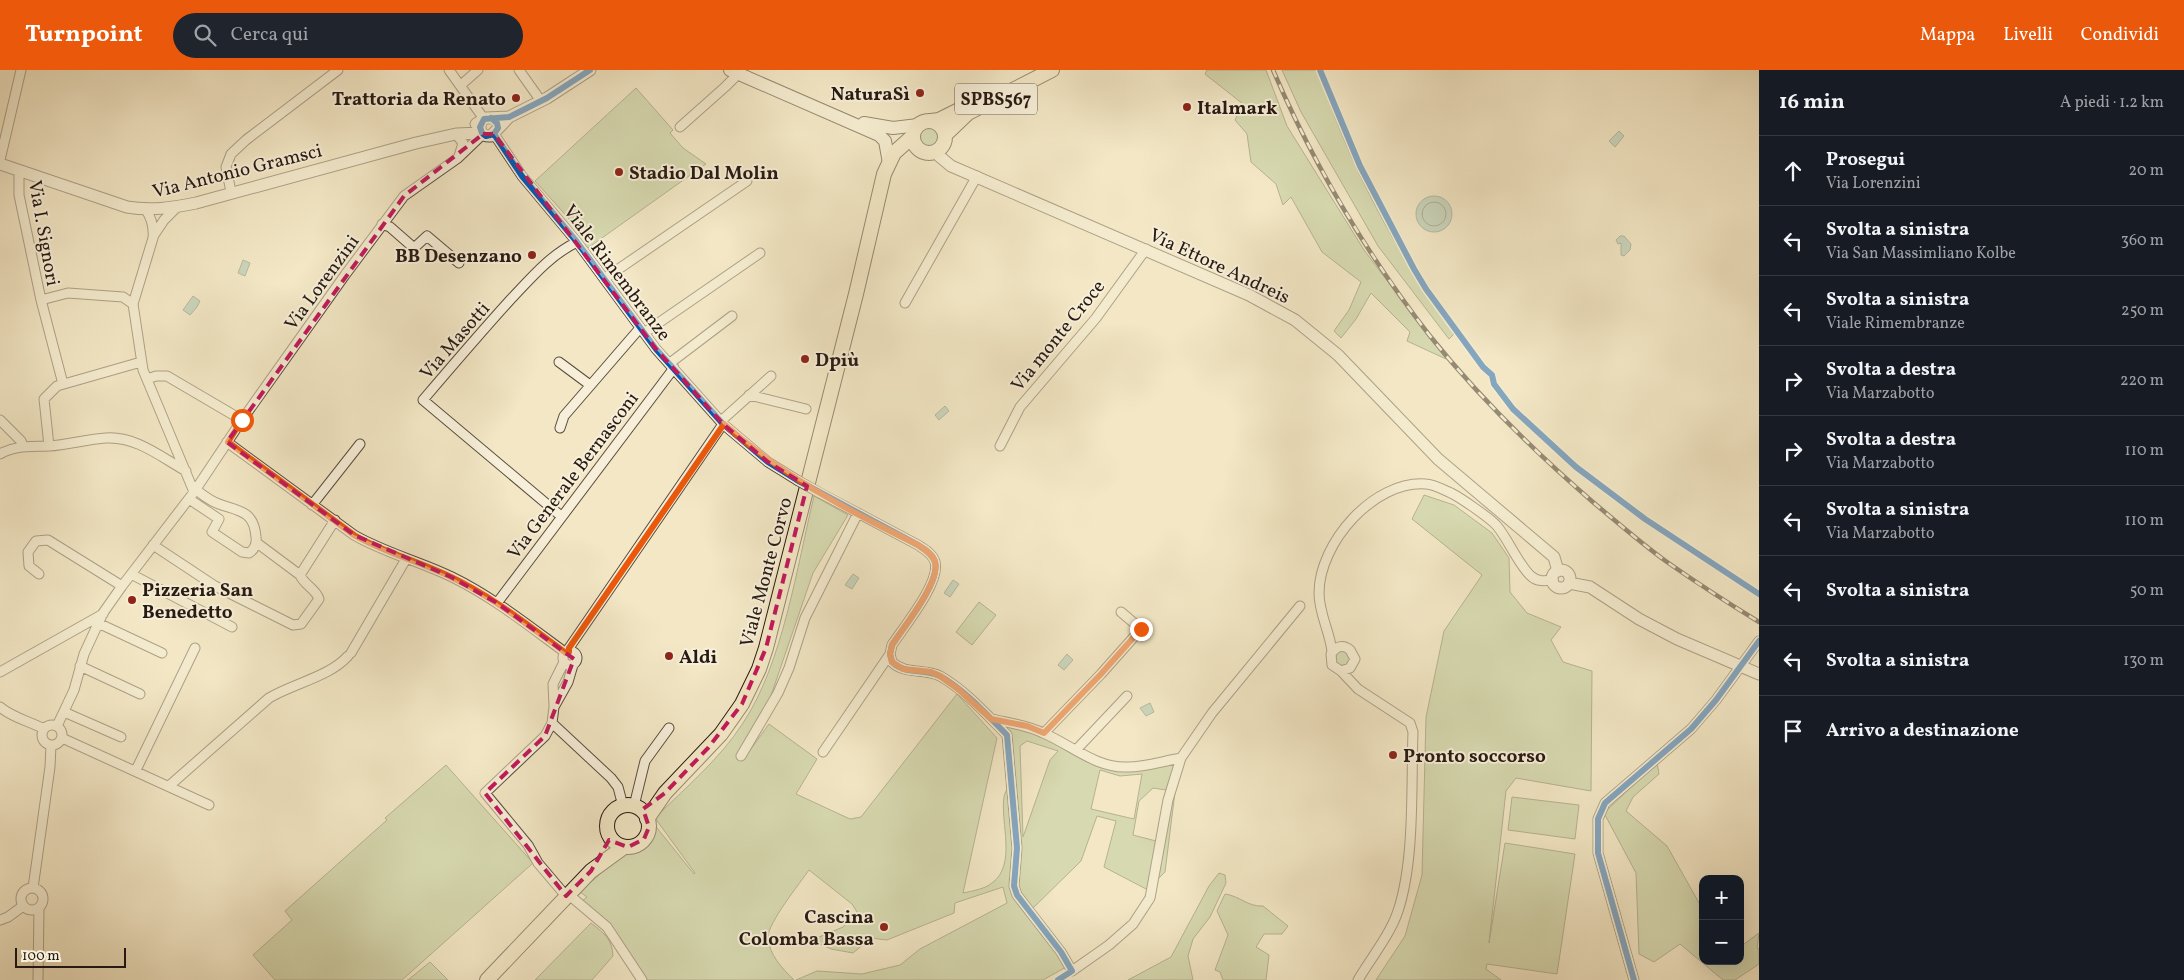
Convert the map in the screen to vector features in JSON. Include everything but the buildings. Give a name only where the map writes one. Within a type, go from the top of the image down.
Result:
[{"type":"main road","name":"SPBS567","points":[[920,128],[1039,70]]},
{"type":"main road","name":"SPBS567","points":[[945,135],[968,113],[1052,70]]},
{"type":"main road","points":[[737,71],[857,121],[893,128],[941,127],[945,135],[944,142],[938,150],[928,153],[909,149],[900,155],[883,187]]},
{"type":"main road","points":[[737,71],[882,138],[886,144],[886,156],[889,163]]},
{"type":"main road","points":[[861,128],[920,128]]},
{"type":"main road","points":[[918,150],[920,128]]},
{"type":"main road","points":[[883,187],[889,163],[894,153],[920,128]]},
{"type":"main road","name":"Viale Monte Corvo","points":[[636,810],[665,793],[721,734],[742,704],[759,669],[766,648],[883,187]]},
{"type":"main road","points":[[614,810],[636,810],[648,831],[644,839],[633,846],[624,847],[616,844],[610,838],[607,830],[607,821],[614,810]]},
{"type":"main road","points":[[591,871],[610,838]]},
{"type":"main road","points":[[487,980],[591,871],[624,847]]},
{"type":"street","points":[[231,192],[226,168],[231,154],[246,140],[338,70]]},
{"type":"street","name":"Viale Rimembranze","points":[[449,70],[522,176],[577,242],[642,331],[722,423],[768,462],[818,492],[918,545],[929,553],[935,561],[935,572],[931,585],[892,645],[890,654]]},
{"type":"street","points":[[461,85],[478,70]]},
{"type":"street","points":[[520,70],[541,101]]},
{"type":"street","name":"Via Antonio Gramsci","points":[[0,164],[126,207],[146,210],[177,207],[487,127],[541,101],[590,70]]},
{"type":"street","points":[[680,127],[726,87],[737,71]]},
{"type":"street","points":[[0,160],[20,72]]},
{"type":"street","name":"Via Lorenzini","points":[[57,726],[74,690],[80,666],[98,623],[130,574],[194,491],[242,420],[404,196],[458,158],[487,127]]},
{"type":"street","points":[[456,134],[463,143],[458,158]]},
{"type":"street","name":"Via Ettore Andreis","points":[[938,150],[939,156],[946,162],[1249,295],[1295,320],[1338,355],[1438,459],[1554,557],[1555,576],[1568,574],[1569,583],[1590,587],[1647,623],[1740,667]]},
{"type":"street","name":"Via I. Signori","points":[[20,171],[18,177],[19,195],[41,300],[63,384]]},
{"type":"street","points":[[905,303],[977,176]]},
{"type":"street","points":[[604,279],[747,180]]},
{"type":"street","points":[[153,238],[164,220],[177,207]]},
{"type":"street","points":[[146,210],[152,218],[153,238],[133,304],[141,362],[194,491],[219,519]]},
{"type":"street","points":[[382,224],[390,228],[414,248],[427,236],[459,263]]},
{"type":"street","name":"Via Masotti","points":[[561,516],[423,400],[479,334],[537,272],[563,249],[577,242]]},
{"type":"street","name":"Via monte Croce","points":[[1000,446],[1020,406],[1096,318],[1146,249]]},
{"type":"street","points":[[560,428],[564,416],[590,384],[642,331],[760,253]]},
{"type":"street","points":[[41,300],[68,293],[123,297],[133,304]]},
{"type":"street","name":"Via Generale Bernasconi","points":[[497,603],[672,365],[732,316]]},
{"type":"street","points":[[49,446],[44,399],[57,386],[141,362]]},
{"type":"street","points":[[559,362],[590,384]]},
{"type":"street","points":[[147,379],[156,376],[167,376],[242,420]]},
{"type":"street","points":[[642,980],[607,927],[567,895],[538,864],[528,844],[485,793],[545,736],[552,723],[554,706],[568,682],[569,648],[722,423],[749,395],[771,376]]},
{"type":"street","points":[[749,395],[806,410]]},
{"type":"street","points":[[0,420],[21,441],[24,447]]},
{"type":"street","points":[[0,454],[7,450],[24,447],[120,438],[145,447],[186,471]]},
{"type":"street","points":[[228,442],[312,505],[368,543],[451,577],[497,603],[568,658]]},
{"type":"street","points":[[312,505],[360,444]]},
{"type":"street","points":[[1335,649],[1323,620],[1319,592],[1325,564],[1342,533],[1359,510],[1377,498],[1403,486],[1428,484],[1452,494],[1496,525],[1531,577],[1542,582],[1555,576]]},
{"type":"street","points":[[194,491],[214,502],[230,506],[246,514],[256,529],[256,543],[249,554],[242,552],[212,532],[219,519],[230,506]]},
{"type":"street","points":[[741,756],[778,693],[789,668],[805,618],[858,513]]},
{"type":"street","points":[[300,575],[335,520]]},
{"type":"street","points":[[39,574],[29,566],[28,552],[36,541],[48,540],[122,586]]},
{"type":"street","points":[[153,545],[215,586],[293,625],[300,624],[319,599],[317,593],[303,582],[300,575],[256,543]]},
{"type":"street","points":[[169,786],[269,698],[288,687],[340,665],[350,654],[406,559]]},
{"type":"street","points":[[130,574],[232,627]]},
{"type":"street","points":[[890,654],[892,662],[898,668],[931,672],[940,676],[958,689],[1007,735],[1017,848],[1014,886],[1017,895],[1061,952],[1072,971],[1109,945],[1133,924],[1150,898],[1168,800],[1181,758],[1212,713],[1300,606]]},
{"type":"street","points":[[1044,733],[1141,629],[1121,612]]},
{"type":"street","points":[[0,672],[103,614]]},
{"type":"street","points":[[98,623],[162,653]]},
{"type":"street","points":[[1634,980],[1598,853],[1598,819],[1605,803],[1691,729],[1759,641]]},
{"type":"street","points":[[1335,649],[1347,647],[1353,652],[1354,662],[1346,670]]},
{"type":"street","points":[[136,770],[195,648]]},
{"type":"street","points":[[1335,649],[1330,658],[1332,665],[1346,670]]},
{"type":"street","points":[[823,752],[890,654]]},
{"type":"street","points":[[80,666],[140,694]]},
{"type":"street","points":[[1740,667],[1759,674]]},
{"type":"street","points":[[1346,670],[1349,681],[1410,723],[1413,732],[1408,866],[1404,890],[1398,912],[1358,980]]},
{"type":"street","points":[[1076,750],[1127,696]]},
{"type":"street","points":[[0,707],[12,716],[44,729]]},
{"type":"street","points":[[64,712],[121,737]]},
{"type":"street","points":[[991,719],[1027,726],[1095,760],[1127,767],[1181,758]]},
{"type":"street","points":[[552,723],[618,786],[636,810]]},
{"type":"street","points":[[48,726],[57,726],[60,729],[62,738],[59,743],[47,744],[42,737],[44,729],[48,726]]},
{"type":"street","points":[[636,810],[645,761],[669,728]]},
{"type":"street","points":[[62,738],[136,770],[209,805]]},
{"type":"street","points":[[33,888],[50,767],[51,745]]},
{"type":"street","points":[[0,920],[31,908],[43,898],[42,893],[33,888],[26,889],[21,895],[31,908],[37,934],[38,980]]},
{"type":"highlighted area","points":[[483,134],[494,134],[656,349],[723,424],[768,462],[807,486],[766,648],[742,704],[708,748],[665,793],[643,809],[649,827],[644,839],[628,847],[609,840],[591,871],[566,896],[485,793],[545,736],[574,659],[497,603],[451,577],[354,535],[227,442],[404,196]]},
{"type":"shaded area","points":[[1207,70],[1266,70],[1287,126],[1364,250],[1446,359],[1407,341],[1410,332],[1371,293],[1356,319],[1341,338],[1334,331],[1349,310],[1361,282],[1322,252],[1291,197],[1283,205],[1276,184],[1251,162],[1247,134],[1235,120],[1243,104],[1205,74]]},
{"type":"shaded area","points":[[1282,70],[1318,70],[1330,105],[1359,174],[1413,272],[1455,333],[1449,339],[1378,246],[1301,112]]},
{"type":"shaded area","name":"Stadio Dal Molin","points":[[636,88],[673,130],[670,133],[683,148],[706,164],[585,250],[580,244],[588,240],[535,181]]},
{"type":"shaded area","points":[[929,127],[936,130],[939,137],[936,144],[929,147],[922,144],[919,137],[922,130]]},
{"type":"shaded area","points":[[1424,495],[1454,505],[1492,533],[1509,558],[1510,592],[1527,613],[1561,627],[1551,640],[1563,662],[1592,671],[1591,791],[1516,778],[1506,791],[1489,943],[1505,843],[1575,854],[1557,974],[1487,964],[1486,969],[1501,980],[1376,980],[1405,936],[1422,875],[1426,717],[1444,631],[1482,575],[1412,519]]},
{"type":"shaded area","points":[[814,496],[848,515],[813,573],[767,707],[737,754],[743,760],[769,724],[817,759],[796,794],[850,819],[861,817],[957,694],[997,738],[963,893],[989,885],[1000,875],[1006,854],[1003,807],[1004,796],[1008,786],[1014,829],[1012,892],[1068,966],[1043,980],[796,980],[817,971],[862,974],[900,965],[920,949],[1007,903],[1003,887],[955,903],[954,913],[887,940],[871,938],[853,953],[831,949],[812,940],[843,927],[857,912],[852,904],[809,870],[773,922],[768,937],[774,955],[794,980],[647,980],[620,943],[582,901],[587,897],[580,892],[620,856],[637,851],[649,844],[653,834],[653,823],[695,873],[655,818],[724,749],[743,723],[757,699],[779,643],[795,583]]},
{"type":"shaded area","points":[[979,602],[996,615],[972,645],[956,632]]},
{"type":"shaded area","points":[[1345,650],[1351,658],[1347,667],[1337,666],[1333,657],[1338,651]]},
{"type":"shaded area","points":[[999,722],[1032,731],[1124,770],[1176,762],[1166,790],[1153,788],[1139,801],[1133,835],[1160,842],[1148,890],[1104,867],[1116,821],[1097,816],[1081,861],[1030,911],[1018,894],[1015,776],[1010,732]],"holes":[[[1027,741],[1058,751],[1050,760],[1023,837],[1020,746]],[[1100,770],[1120,776],[1142,774],[1134,819],[1091,809]]]},
{"type":"shaded area","points":[[1657,762],[1659,774],[1633,797],[1626,811],[1667,846],[1699,903],[1699,960],[1680,944],[1654,962],[1639,954],[1636,873],[1604,813]]},
{"type":"shaded area","points":[[446,765],[533,863],[402,980],[275,980],[253,955],[292,920],[285,911],[387,820],[385,818]]},
{"type":"shaded area","points":[[1177,776],[1165,872],[1156,881]]},
{"type":"shaded area","points":[[1512,797],[1579,805],[1575,839],[1508,830]]},
{"type":"shaded area","points":[[1219,873],[1225,875],[1226,883],[1210,917],[1193,939],[1188,956],[1193,980],[1128,980],[1171,957],[1209,886]]},
{"type":"shaded area","points":[[1225,894],[1253,905],[1263,906],[1288,926],[1282,934],[1264,934],[1256,947],[1269,955],[1266,980],[1223,980],[1220,972],[1215,970],[1228,935],[1217,911]]},
{"type":"shaded area","points":[[591,923],[607,937],[613,956],[592,980],[535,980]]},
{"type":"shaded area","points":[[1759,933],[1757,948],[1759,949],[1759,964],[1735,980],[1723,980],[1705,965],[1744,965],[1744,944]]},
{"type":"shaded area","points":[[430,962],[448,980],[408,980]]},
{"type":"water","points":[[1619,131],[1624,136],[1615,147],[1609,141]]},
{"type":"water","points":[[1434,196],[1446,202],[1452,214],[1446,226],[1434,232],[1422,226],[1416,214],[1422,202]]},
{"type":"water","points":[[1620,236],[1624,236],[1631,244],[1630,250],[1624,256],[1621,255],[1621,243],[1618,244],[1616,240]]},
{"type":"water","points":[[243,260],[250,263],[245,276],[238,273]]},
{"type":"water","points":[[193,296],[200,301],[190,315],[183,310]]},
{"type":"water","points":[[945,406],[949,411],[939,420],[935,415]]},
{"type":"water","points":[[853,574],[859,578],[852,589],[845,585]]},
{"type":"water","points":[[953,580],[959,584],[950,597],[944,593]]},
{"type":"water","points":[[1067,654],[1073,660],[1064,670],[1058,665]]},
{"type":"water","points":[[1150,703],[1154,712],[1146,716],[1140,708]]},
{"type":"railway","points":[[1273,70],[1306,140],[1343,208],[1385,274],[1448,358],[1508,423],[1594,503],[1678,570],[1759,622]]},
{"type":"cycle path","points":[[491,118],[497,123],[498,128],[494,134],[486,136],[482,133],[480,127],[484,119],[509,117],[547,98],[590,70]]},
{"type":"cycle path","points":[[1320,70],[1360,166],[1414,269],[1426,289],[1483,367],[1492,375],[1494,384],[1513,409],[1576,467],[1645,519],[1759,594]]},
{"type":"cycle path","points":[[494,134],[522,176],[577,242],[656,349],[723,424],[768,462],[797,480],[918,545],[932,557],[935,562],[932,581],[920,605],[892,645],[890,654],[892,662],[903,669],[928,672],[940,676],[958,688],[1007,735],[1017,848],[1014,886],[1017,895],[1061,952],[1072,971],[1058,980]]},
{"type":"cycle path","points":[[1634,980],[1598,853],[1598,819],[1605,803],[1691,729],[1716,700],[1759,641]]},
{"type":"place","name":"NaturaSì","points":[[920,93]]},
{"type":"place","name":"Trattoria da Renato","points":[[516,98]]},
{"type":"place","name":"Italmark","points":[[1187,107]]},
{"type":"place","name":"Stadio Dal Molin","points":[[619,172]]},
{"type":"place","name":"BB Desenzano","points":[[532,255]]},
{"type":"place","name":"Dpiù","points":[[805,359]]},
{"type":"place","name":"Pizzeria San Benedetto","points":[[132,600]]},
{"type":"place","name":"Aldi","points":[[669,656]]},
{"type":"place","name":"Pronto soccorso","points":[[1393,755]]},
{"type":"place","name":"Cascina Colomba Bassa","points":[[884,927]]},
{"type":"route","points":[[242,420],[228,442],[312,505],[368,543],[451,577],[497,603],[566,653],[569,652],[569,648],[724,424],[768,462],[797,480],[918,545],[929,553],[935,561],[935,572],[931,585],[892,645],[890,654],[892,662],[898,668],[931,672],[940,676],[958,689],[991,719],[1027,726],[1044,733],[1141,629]]}]
